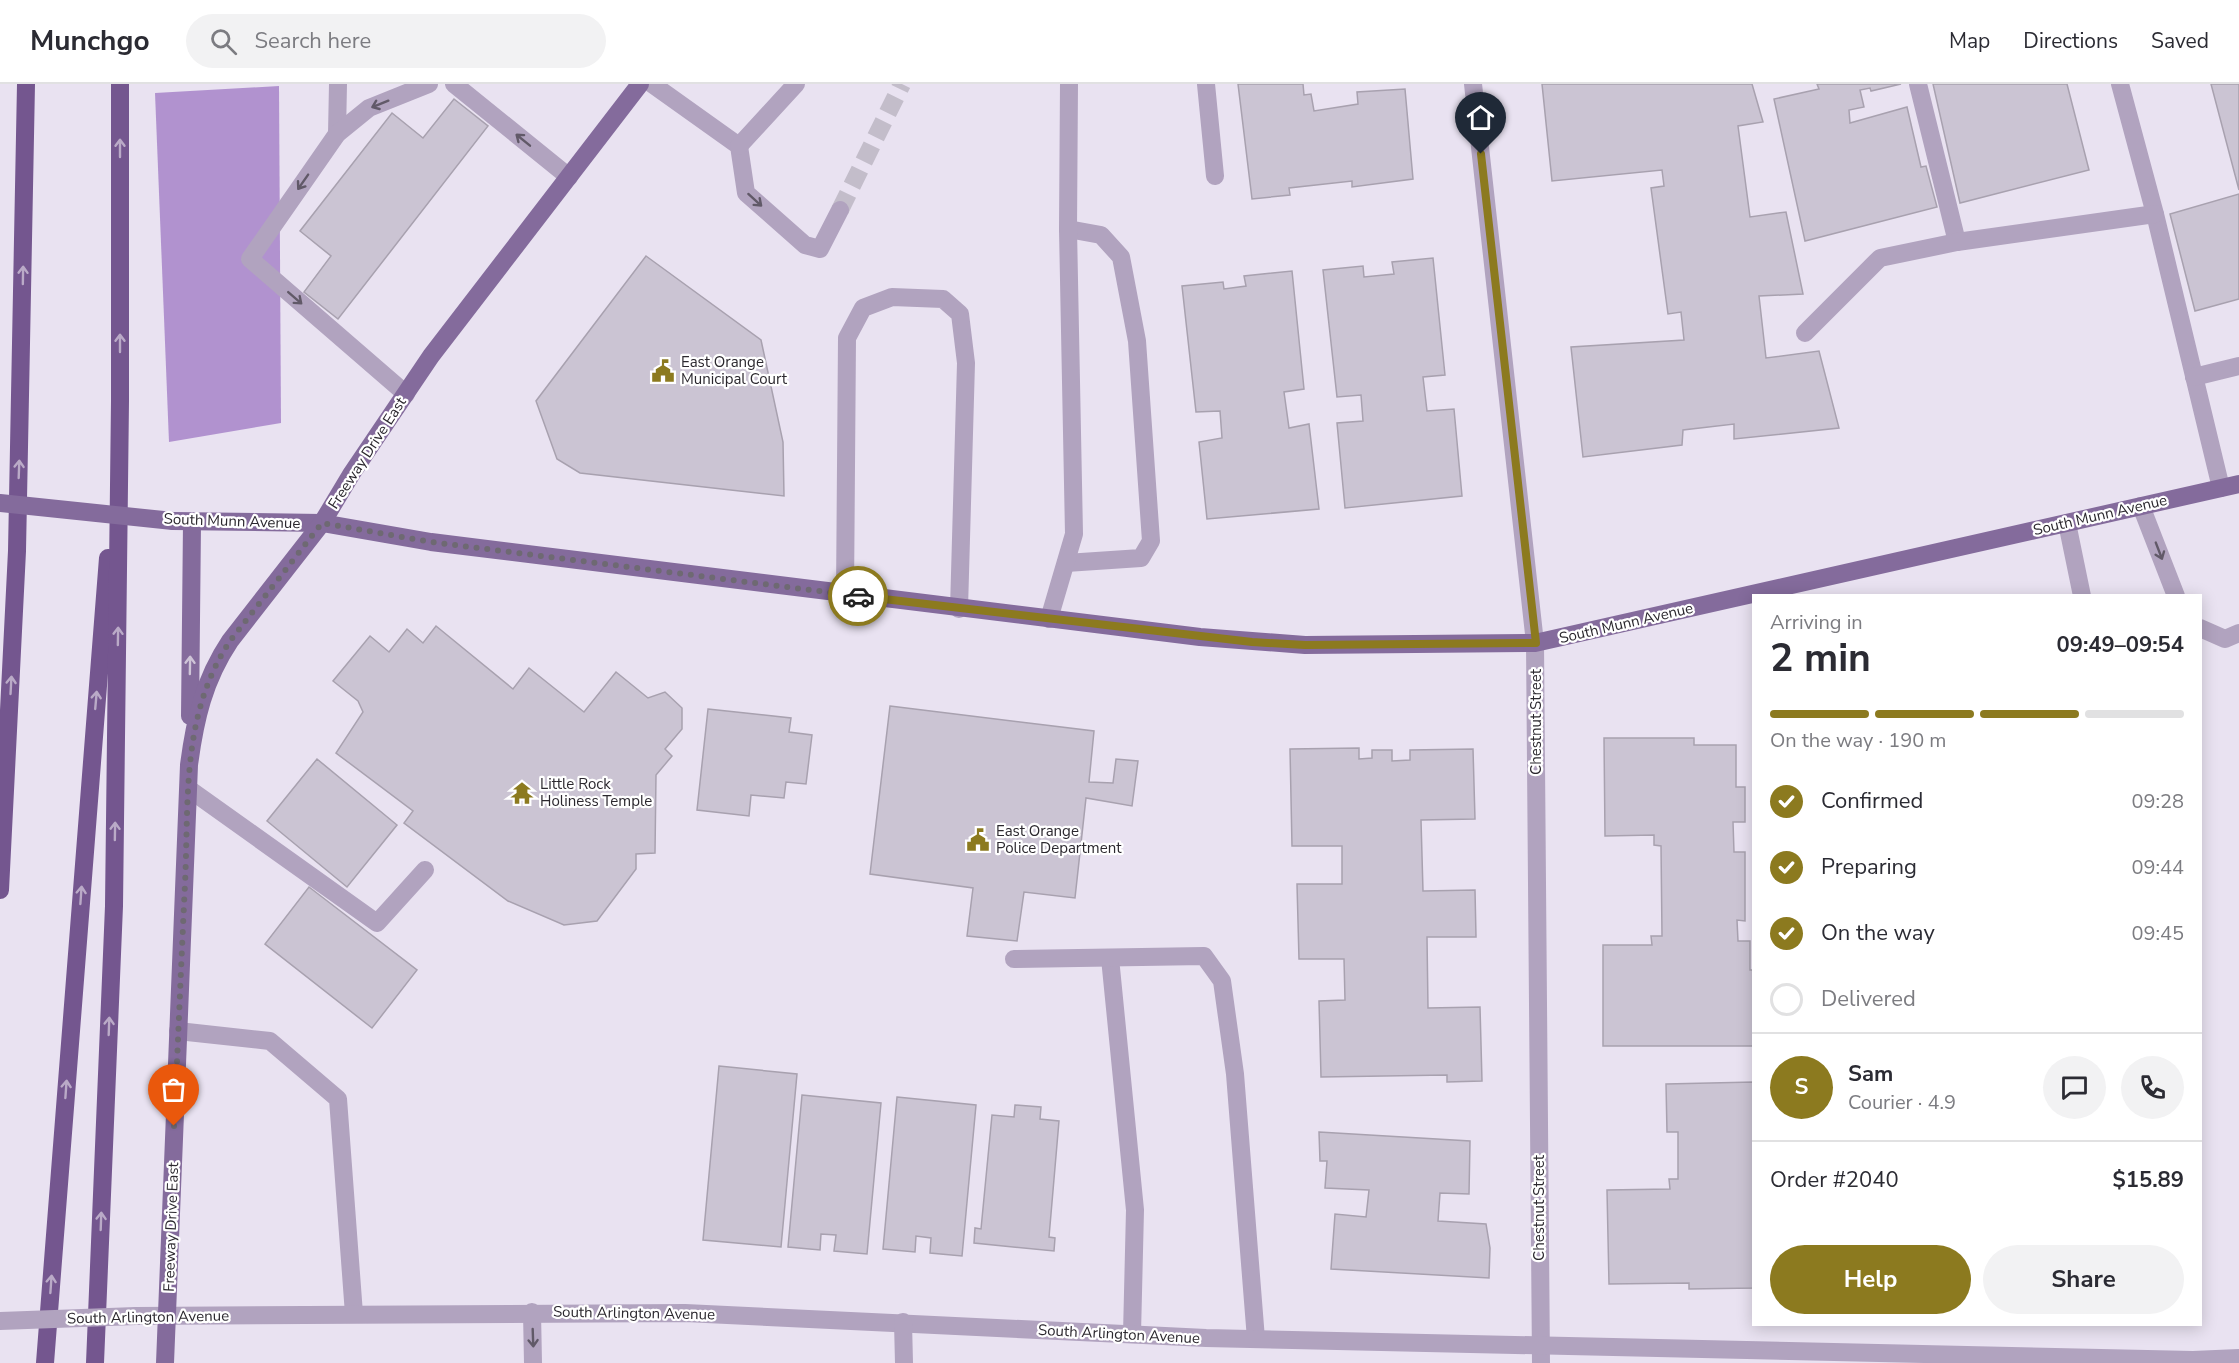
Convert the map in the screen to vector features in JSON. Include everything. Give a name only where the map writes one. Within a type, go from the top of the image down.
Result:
[{"type":"highway","points":[[0,891],[17,551],[26,84]]},
{"type":"highway","points":[[95,1363],[114,906],[120,401],[120,84]]},
{"type":"highway","points":[[45,1363],[120,401]]},
{"type":"main road","name":"Freeway Drive East","points":[[165,1363],[189,765],[200,700],[217,660],[322,523],[431,356],[640,84]]},
{"type":"main road","name":"South Munn Avenue","points":[[1753,594],[2239,484]]},
{"type":"main road","name":"South Munn Avenue","points":[[0,503],[192,523],[322,523],[431,542],[845,595],[1200,637],[1305,645],[1536,643],[1752,594]]},
{"type":"main road","points":[[189,765],[192,523]]},
{"type":"street","points":[[337,134],[338,84]]},
{"type":"street","points":[[406,394],[250,259],[337,134],[369,108],[429,84]]},
{"type":"street","points":[[454,84],[569,177]]},
{"type":"street","points":[[652,84],[739,146],[746,193],[805,245],[820,249],[840,210]]},
{"type":"street","points":[[739,146],[796,84]]},
{"type":"street","points":[[1049,619],[1074,534],[1068,228],[1069,84]]},
{"type":"street","points":[[1206,84],[1215,176]]},
{"type":"street","name":"Chestnut Street","points":[[1473,84],[1536,643],[1540,1355]]},
{"type":"street","points":[[1918,84],[1958,242]]},
{"type":"street","points":[[2120,84],[2155,214],[2221,488]]},
{"type":"street","points":[[1805,333],[1880,258],[1958,242],[2155,214]]},
{"type":"street","points":[[1066,563],[1141,558],[1151,541],[1137,341],[1120,256],[1101,235],[1068,228]]},
{"type":"street","points":[[845,595],[847,338],[864,308],[892,297],[943,299],[960,314],[966,363],[959,609]]},
{"type":"street","points":[[2194,377],[2239,366]]},
{"type":"street","points":[[2141,506],[2175,594]]},
{"type":"street","points":[[2067,523],[2082,594]]},
{"type":"street","points":[[2202,629],[2225,639],[2239,633]]},
{"type":"street","points":[[189,789],[377,923],[425,870]]},
{"type":"street","points":[[1014,959],[1204,956],[1222,981],[1235,1074],[1256,1340]]},
{"type":"street","points":[[1110,958],[1135,1210],[1132,1334]]},
{"type":"street","points":[[178,1031],[270,1041],[338,1099],[354,1314]]},
{"type":"street","points":[[532,1312],[534,1363]]},
{"type":"street","name":"South Arlington Avenue","points":[[0,1321],[136,1316],[674,1312],[1540,1355],[2193,1362],[2239,1358]]},
{"type":"street","points":[[903,1322],[904,1363]]},
{"type":"shaded area","points":[[279,86],[281,423],[169,442],[155,93]]},
{"type":"building","points":[[1238,84],[1303,84],[1304,95],[1311,94],[1314,111],[1358,104],[1357,92],[1405,89],[1413,179],[1352,187],[1352,181],[1289,188],[1290,195],[1252,199]]},
{"type":"building","points":[[1542,84],[1752,84],[1763,122],[1738,126],[1750,217],[1786,212],[1803,294],[1759,296],[1766,358],[1819,351],[1839,428],[1734,439],[1734,424],[1683,430],[1682,445],[1583,457],[1571,347],[1684,340],[1681,312],[1668,314],[1651,188],[1664,186],[1662,170],[1552,181]]},
{"type":"building","points":[[1817,84],[1901,84],[1871,91],[1870,88],[1860,90],[1864,107],[1849,110],[1850,123],[1907,107],[1921,167],[1926,166],[1937,207],[1805,241],[1774,99],[1819,89]]},
{"type":"building","points":[[1933,84],[2067,84],[2089,170],[1960,203]]},
{"type":"building","points":[[2211,84],[2239,84],[2239,190]]},
{"type":"building","points":[[454,99],[488,126],[338,319],[304,292],[331,256],[300,231],[392,113],[423,138]]},
{"type":"building","points":[[2239,194],[2239,299],[2195,311],[2170,214]]},
{"type":"building","name":"East Orange Municipal Court","points":[[646,256],[761,340],[783,442],[784,496],[580,473],[557,459],[536,401]]},
{"type":"building","points":[[1433,258],[1445,375],[1423,377],[1427,411],[1454,409],[1462,496],[1345,508],[1337,423],[1363,421],[1361,395],[1337,397],[1323,270],[1363,266],[1364,277],[1394,274],[1392,262]]},
{"type":"building","points":[[1292,271],[1304,389],[1284,392],[1289,428],[1309,424],[1319,509],[1207,519],[1199,442],[1222,438],[1220,411],[1196,412],[1182,286],[1223,282],[1224,289],[1246,286],[1244,276]]},
{"type":"building","name":"Little Rock Holiness Temple","points":[[436,626],[513,689],[529,668],[584,712],[616,672],[648,698],[665,692],[682,708],[682,729],[665,749],[672,756],[656,775],[655,853],[636,854],[636,869],[597,921],[564,925],[508,901],[404,823],[413,811],[336,753],[363,712],[358,701],[333,681],[370,636],[389,652],[407,629],[423,643]]},
{"type":"building","name":"East Orange Police Department","points":[[890,706],[1094,731],[1089,782],[1113,783],[1116,759],[1138,761],[1132,806],[1086,798],[1075,898],[1024,892],[1017,941],[967,936],[973,888],[870,874]]},
{"type":"building","points":[[708,709],[791,718],[789,732],[812,735],[806,784],[786,782],[784,798],[751,795],[749,816],[697,810]]},
{"type":"building","points":[[1604,738],[1694,738],[1694,745],[1736,745],[1736,787],[1745,787],[1745,822],[1733,822],[1734,852],[1745,852],[1745,921],[1737,920],[1738,941],[1750,941],[1752,1046],[1603,1046],[1603,945],[1652,945],[1651,936],[1662,936],[1661,846],[1654,845],[1654,835],[1605,836]]},
{"type":"building","points":[[1359,748],[1359,759],[1372,758],[1372,750],[1392,750],[1392,761],[1410,760],[1410,750],[1473,749],[1475,819],[1421,820],[1423,891],[1475,890],[1476,937],[1427,937],[1428,1008],[1480,1007],[1482,1081],[1447,1082],[1447,1075],[1321,1077],[1319,1001],[1345,1000],[1344,959],[1299,959],[1297,884],[1342,884],[1342,846],[1292,846],[1290,749]]},
{"type":"building","points":[[317,759],[397,825],[347,887],[267,821]]},
{"type":"building","points":[[309,887],[417,970],[372,1028],[265,944]]},
{"type":"building","points":[[719,1066],[797,1074],[781,1247],[703,1240]]},
{"type":"building","points":[[1752,1082],[1752,1288],[1689,1289],[1689,1283],[1609,1284],[1607,1190],[1670,1189],[1669,1179],[1678,1179],[1678,1132],[1667,1132],[1666,1084]]},
{"type":"building","points":[[802,1095],[881,1103],[867,1254],[834,1251],[836,1235],[821,1234],[820,1250],[788,1247]]},
{"type":"building","points":[[897,1097],[976,1105],[962,1256],[930,1253],[931,1238],[916,1236],[915,1252],[883,1249]]},
{"type":"building","points":[[1015,1105],[1041,1107],[1040,1119],[1059,1121],[1049,1237],[1055,1238],[1054,1251],[974,1243],[975,1228],[981,1229],[992,1115],[1014,1117]]},
{"type":"building","points":[[1319,1132],[1470,1141],[1469,1194],[1440,1193],[1438,1221],[1486,1224],[1490,1248],[1489,1278],[1331,1269],[1335,1214],[1366,1217],[1369,1190],[1325,1188],[1327,1161],[1320,1161]]},
{"type":"tunnel","points":[[840,210],[902,84]]},
{"type":"way so far","points":[[174,1126],[189,765],[194,724],[200,700],[217,660],[322,523],[431,542],[858,596]]},
{"type":"place","name":"East Orange Municipal Court","points":[[663,371]]},
{"type":"place","name":"Little Rock Holiness Temple","points":[[522,793]]},
{"type":"place","name":"East Orange Police Department","points":[[978,840]]},
{"type":"route","points":[[858,596],[1252,642],[1305,645],[1536,643],[1481,154]]}]
